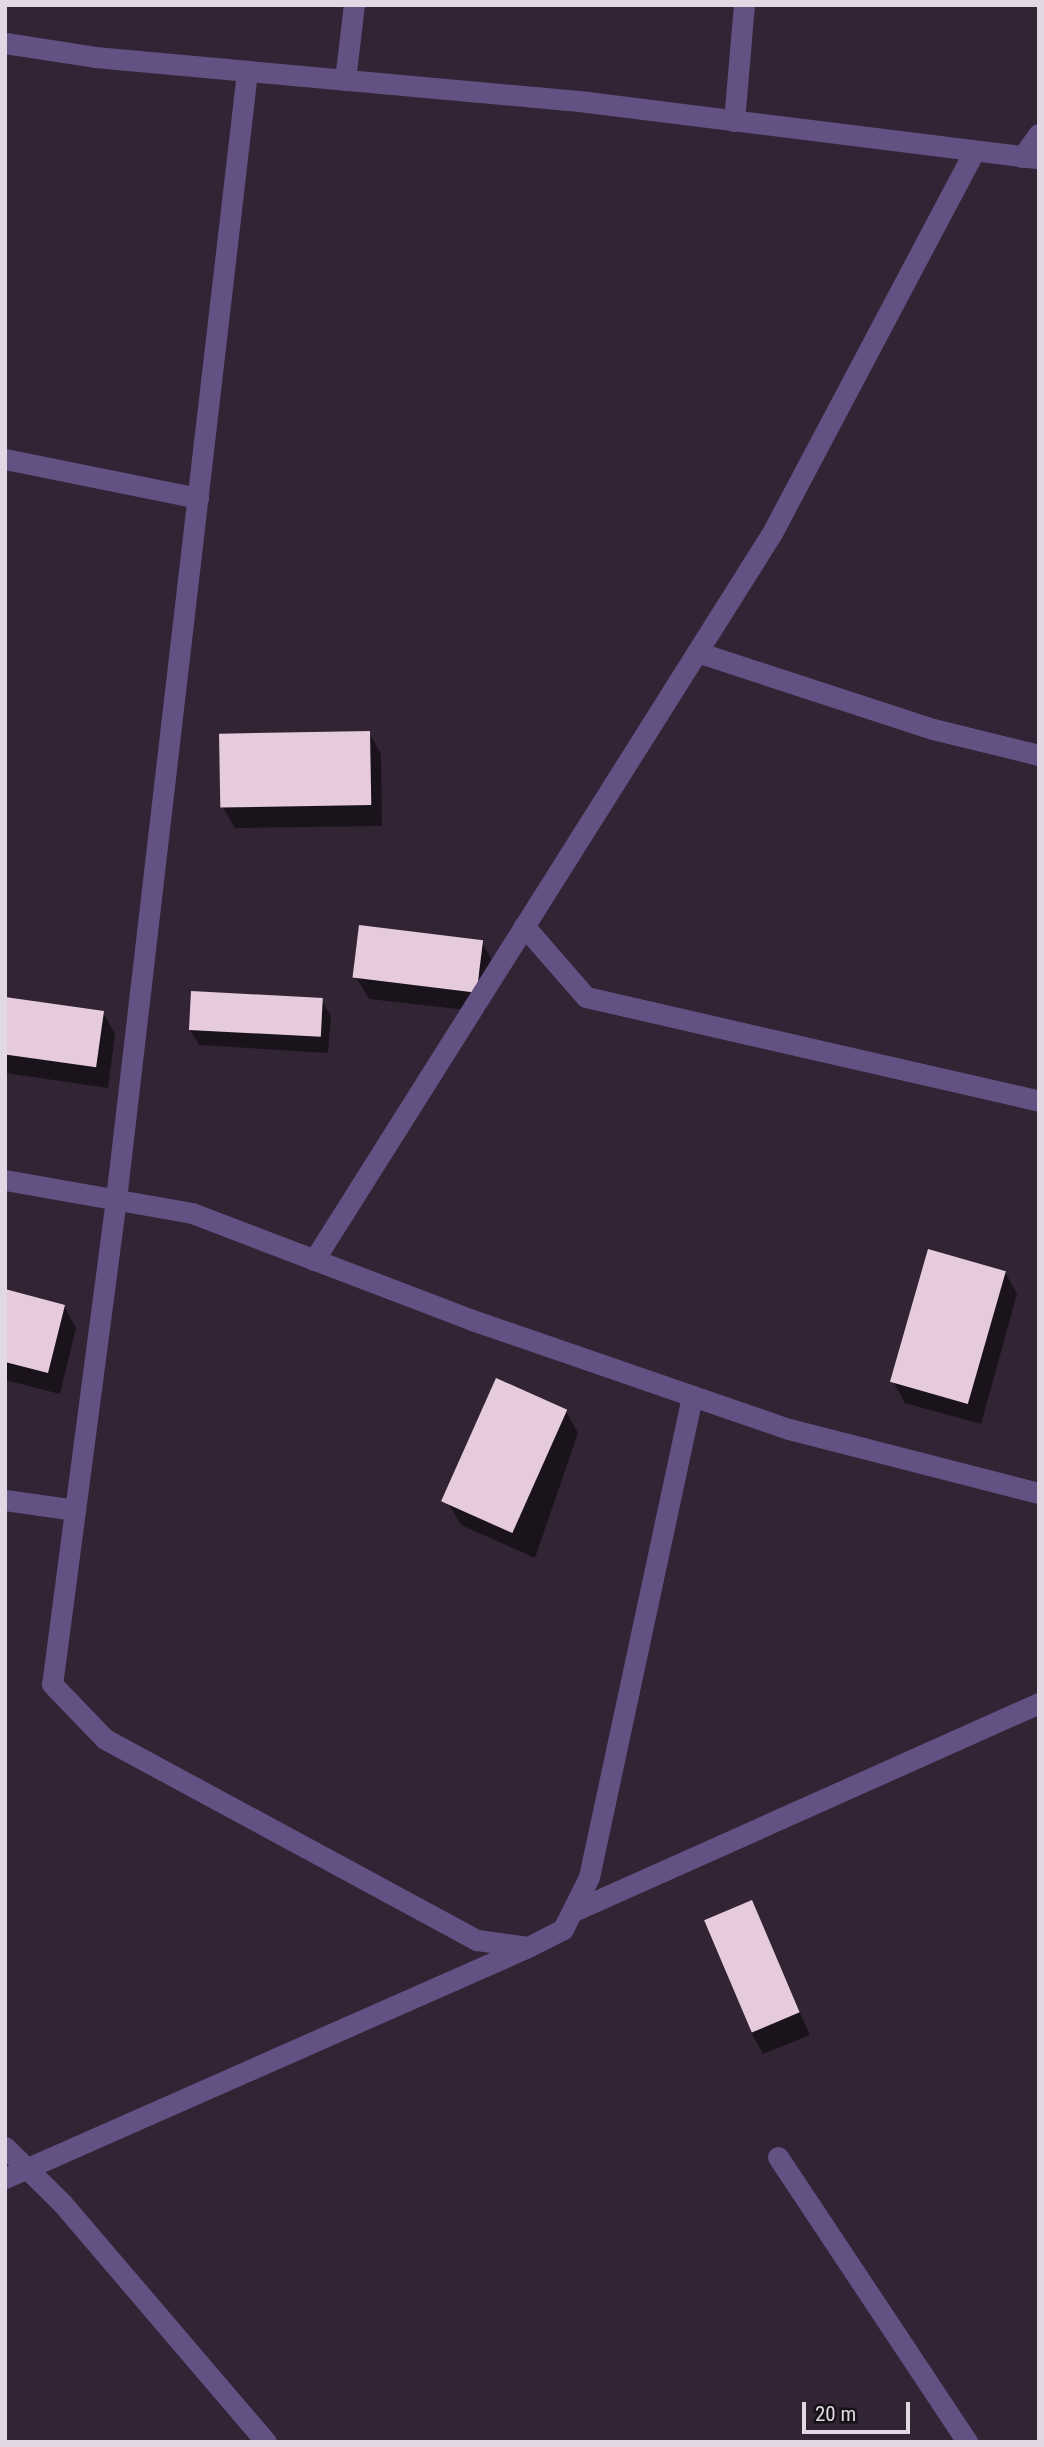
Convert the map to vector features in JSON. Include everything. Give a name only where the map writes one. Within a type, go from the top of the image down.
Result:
[{"type":"street","points":[[345,80],[354,5]]},
{"type":"street","points":[[734,121],[744,5]]},
{"type":"street","points":[[5,43],[247,72],[587,102],[1030,158],[1039,134]]},
{"type":"street","points":[[247,72],[116,1199],[52,1684],[105,1739],[477,1940],[528,1947]]},
{"type":"street","points":[[314,1260],[772,533],[974,151]]},
{"type":"street","points":[[5,459],[198,498]]},
{"type":"street","points":[[697,652],[933,729],[1039,755]]},
{"type":"street","points":[[524,926],[586,997],[1039,1101]]},
{"type":"street","points":[[5,1180],[192,1213],[314,1260],[789,1429],[1039,1493]]},
{"type":"street","points":[[5,2178],[28,2165],[528,1947],[563,1929],[576,1910],[589,1877],[692,1396]]},
{"type":"street","points":[[5,1500],[75,1510]]},
{"type":"street","points":[[576,1910],[1039,1703]]},
{"type":"street","points":[[5,2147],[28,2165],[266,2442]]},
{"type":"street","points":[[778,2157],[967,2442]]},
{"type":"building","points":[[370,731],[371,805],[220,808],[219,734]]},
{"type":"building","points":[[359,925],[483,940],[477,993],[353,978]]},
{"type":"building","points":[[191,991],[323,998],[321,1037],[189,1030]]},
{"type":"building","points":[[5,997],[104,1011],[96,1067],[5,1055]]},
{"type":"building","points":[[928,1249],[1006,1271],[968,1404],[890,1382]]},
{"type":"building","points":[[5,1289],[65,1305],[48,1373],[5,1362]]},
{"type":"building","points":[[496,1378],[567,1410],[512,1533],[441,1501]]},
{"type":"building","points":[[752,1900],[800,2012],[752,2033],[704,1920]]}]
